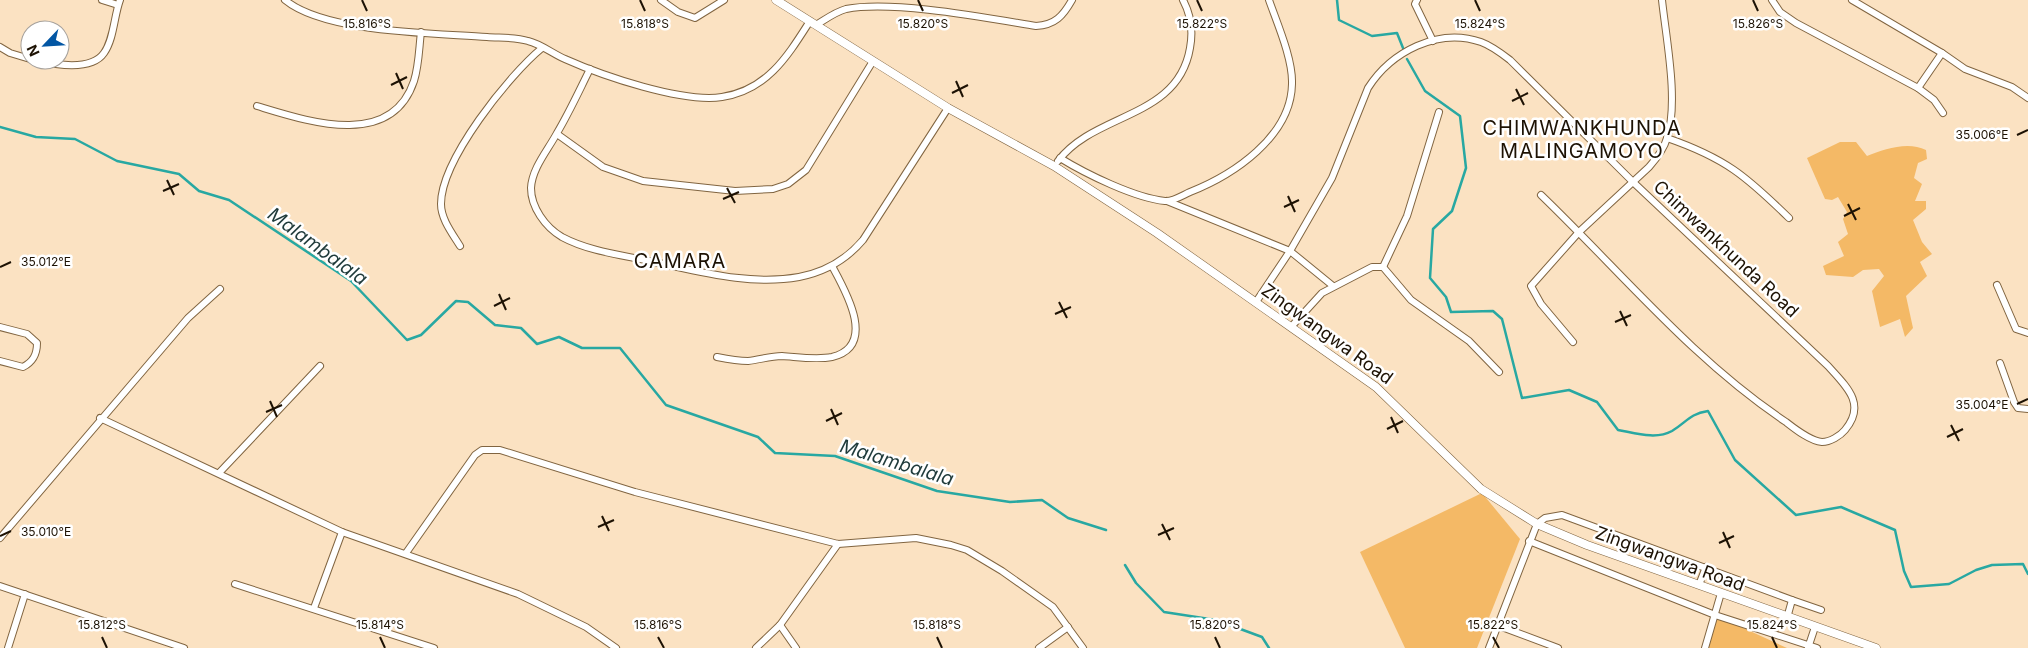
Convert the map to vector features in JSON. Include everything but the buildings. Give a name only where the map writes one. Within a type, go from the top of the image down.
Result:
[{"type":"street","points":[[70,63],[79,64],[98,59],[105,52],[119,2],[102,0]]},
{"type":"street","points":[[284,0],[330,20],[378,29],[528,40],[590,69],[687,96],[720,97],[739,94],[762,82],[775,72],[813,23],[848,8],[907,7],[1047,26],[1065,13],[1072,0]]},
{"type":"street","points":[[661,0],[678,12],[695,18],[724,0]]},
{"type":"street","name":"Zingwangwa Road","points":[[776,0],[948,108],[1054,166],[1256,302],[1385,394],[1486,492],[1537,524],[1587,545],[1787,618],[1876,648]]},
{"type":"street","points":[[1054,166],[1078,141],[1140,109],[1163,95],[1176,84],[1185,68],[1192,43],[1190,18],[1183,0]]},
{"type":"street","points":[[1167,201],[1226,176],[1263,145],[1279,124],[1288,106],[1292,85],[1290,68],[1268,0]]},
{"type":"street","points":[[1416,0],[1415,4],[1433,41]]},
{"type":"street","points":[[1573,342],[1542,304],[1531,286],[1579,232],[1659,155],[1668,138],[1671,95],[1662,0]]},
{"type":"street","points":[[1772,0],[1780,12],[1796,23],[1918,88],[1934,100],[1943,113]]},
{"type":"street","points":[[1852,0],[1942,53],[1965,69],[2012,87],[2028,98]]},
{"type":"street","points":[[257,106],[322,124],[343,125],[381,121],[396,108],[414,81],[421,32]]},
{"type":"street","name":"Chimwankhunda Road","points":[[1256,302],[1290,252],[1332,178],[1368,88],[1377,75],[1402,53],[1433,41],[1466,38],[1494,48],[1510,60],[1633,182],[1811,349],[1846,386],[1856,408],[1853,420],[1841,434],[1823,442],[1813,440],[1738,387],[1662,320],[1579,232],[1540,194]]},
{"type":"street","points":[[0,47],[20,56]]},
{"type":"street","points":[[460,246],[443,217],[441,205],[447,179],[484,110],[519,69],[542,48]]},
{"type":"street","points":[[1918,88],[1942,53]]},
{"type":"street","points":[[556,134],[604,167],[643,181],[735,191],[773,189],[788,184],[806,170],[873,61]]},
{"type":"street","points":[[590,69],[556,134],[545,150],[532,179],[531,189],[539,214],[550,228],[563,237],[631,257],[734,277],[787,278],[819,272],[849,255],[863,240],[948,108]]},
{"type":"street","points":[[1383,267],[1407,216],[1439,112]]},
{"type":"street","points":[[1668,138],[1702,150],[1724,161],[1759,189],[1789,218]]},
{"type":"street","points":[[1060,158],[1119,187],[1167,201],[1290,252],[1333,286]]},
{"type":"street","points":[[717,357],[748,360],[774,356],[820,358],[841,353],[850,346],[855,338],[857,328],[848,296],[832,266]]},
{"type":"street","points":[[1291,327],[1314,299],[1333,286],[1372,267],[1383,267],[1411,300],[1469,342],[1499,372]]},
{"type":"street","points":[[1997,285],[2016,330],[2028,333]]},
{"type":"street","points":[[0,538],[100,418],[188,318],[220,289]]},
{"type":"street","points":[[0,327],[27,334],[38,343],[34,358],[26,366],[23,367],[0,361]]},
{"type":"street","points":[[2000,363],[2014,402],[2018,408],[2028,409]]},
{"type":"street","points":[[219,473],[320,366]]},
{"type":"street","points":[[100,418],[342,532],[518,594],[586,627],[616,648]]},
{"type":"street","points":[[406,553],[469,461],[482,450],[490,448],[635,492],[838,544],[916,538],[951,544],[967,550],[1053,607],[1083,648]]},
{"type":"street","points":[[1489,648],[1537,524],[1545,518],[1562,515],[1821,610]]},
{"type":"street","points":[[314,608],[342,532]]},
{"type":"street","points":[[1529,541],[1715,615],[1816,648]]},
{"type":"street","points":[[756,648],[780,625],[838,544]]},
{"type":"street","points":[[1699,585],[1706,567]]},
{"type":"street","points":[[235,584],[434,648]]},
{"type":"street","points":[[0,586],[184,648]]},
{"type":"street","points":[[1705,648],[1721,593]]},
{"type":"street","points":[[8,648],[25,594]]},
{"type":"street","points":[[1787,618],[1792,600]]},
{"type":"street","points":[[780,625],[796,648]]},
{"type":"street","points":[[1499,626],[1558,648]]},
{"type":"street","points":[[1040,648],[1068,627]]},
{"type":"street","points":[[1809,647],[1815,627]]},
{"type":"shaded area","points":[[1840,142],[1856,142],[1867,156],[1904,146],[1919,147],[1926,150],[1927,159],[1918,163],[1914,178],[1922,184],[1915,201],[1926,201],[1926,209],[1913,220],[1922,242],[1932,254],[1920,262],[1927,276],[1906,296],[1913,328],[1905,337],[1900,319],[1880,327],[1872,291],[1884,276],[1879,269],[1863,270],[1853,277],[1826,275],[1823,266],[1844,256],[1838,242],[1848,234],[1843,219],[1847,212],[1838,197],[1832,200],[1825,199],[1807,158]]},
{"type":"shaded area","points":[[1482,493],[1520,539],[1477,648],[1405,648],[1360,552]]},
{"type":"shaded area","points":[[1715,615],[1787,648],[1703,648]]},
{"type":"waterway","points":[[1337,0],[1339,20],[1372,36],[1397,33],[1403,48]]},
{"type":"waterway","points":[[1407,59],[1425,91],[1460,116],[1466,168],[1452,211],[1433,229],[1430,278],[1446,297],[1451,312],[1493,311],[1502,319],[1522,398],[1569,390],[1597,402],[1618,430],[1645,435],[1666,434],[1692,416],[1708,411],[1735,460],[1796,515],[1841,507],[1895,530],[1904,571],[1911,587],[1949,584],[1976,570],[1992,565],[2023,564],[2028,574]]},
{"type":"waterway","name":"Malambalala","points":[[0,127],[36,137],[75,139],[117,161],[179,174],[199,191],[229,200],[351,281],[407,340],[421,335],[456,301],[468,302],[495,325],[521,328],[537,344],[559,337],[582,348],[620,348],[666,405],[758,437],[775,453],[835,456],[937,491],[1010,502],[1042,500],[1068,518],[1106,530]]},
{"type":"waterway","name":"Malambalala","points":[[1125,565],[1136,583],[1164,612],[1216,620],[1262,637],[1269,648]]},
{"type":"district","name":"CHIMWANKHUNDA MALINGAMOYO","points":[[1582,140]]},
{"type":"district","name":"CAMARA","points":[[680,261]]}]
